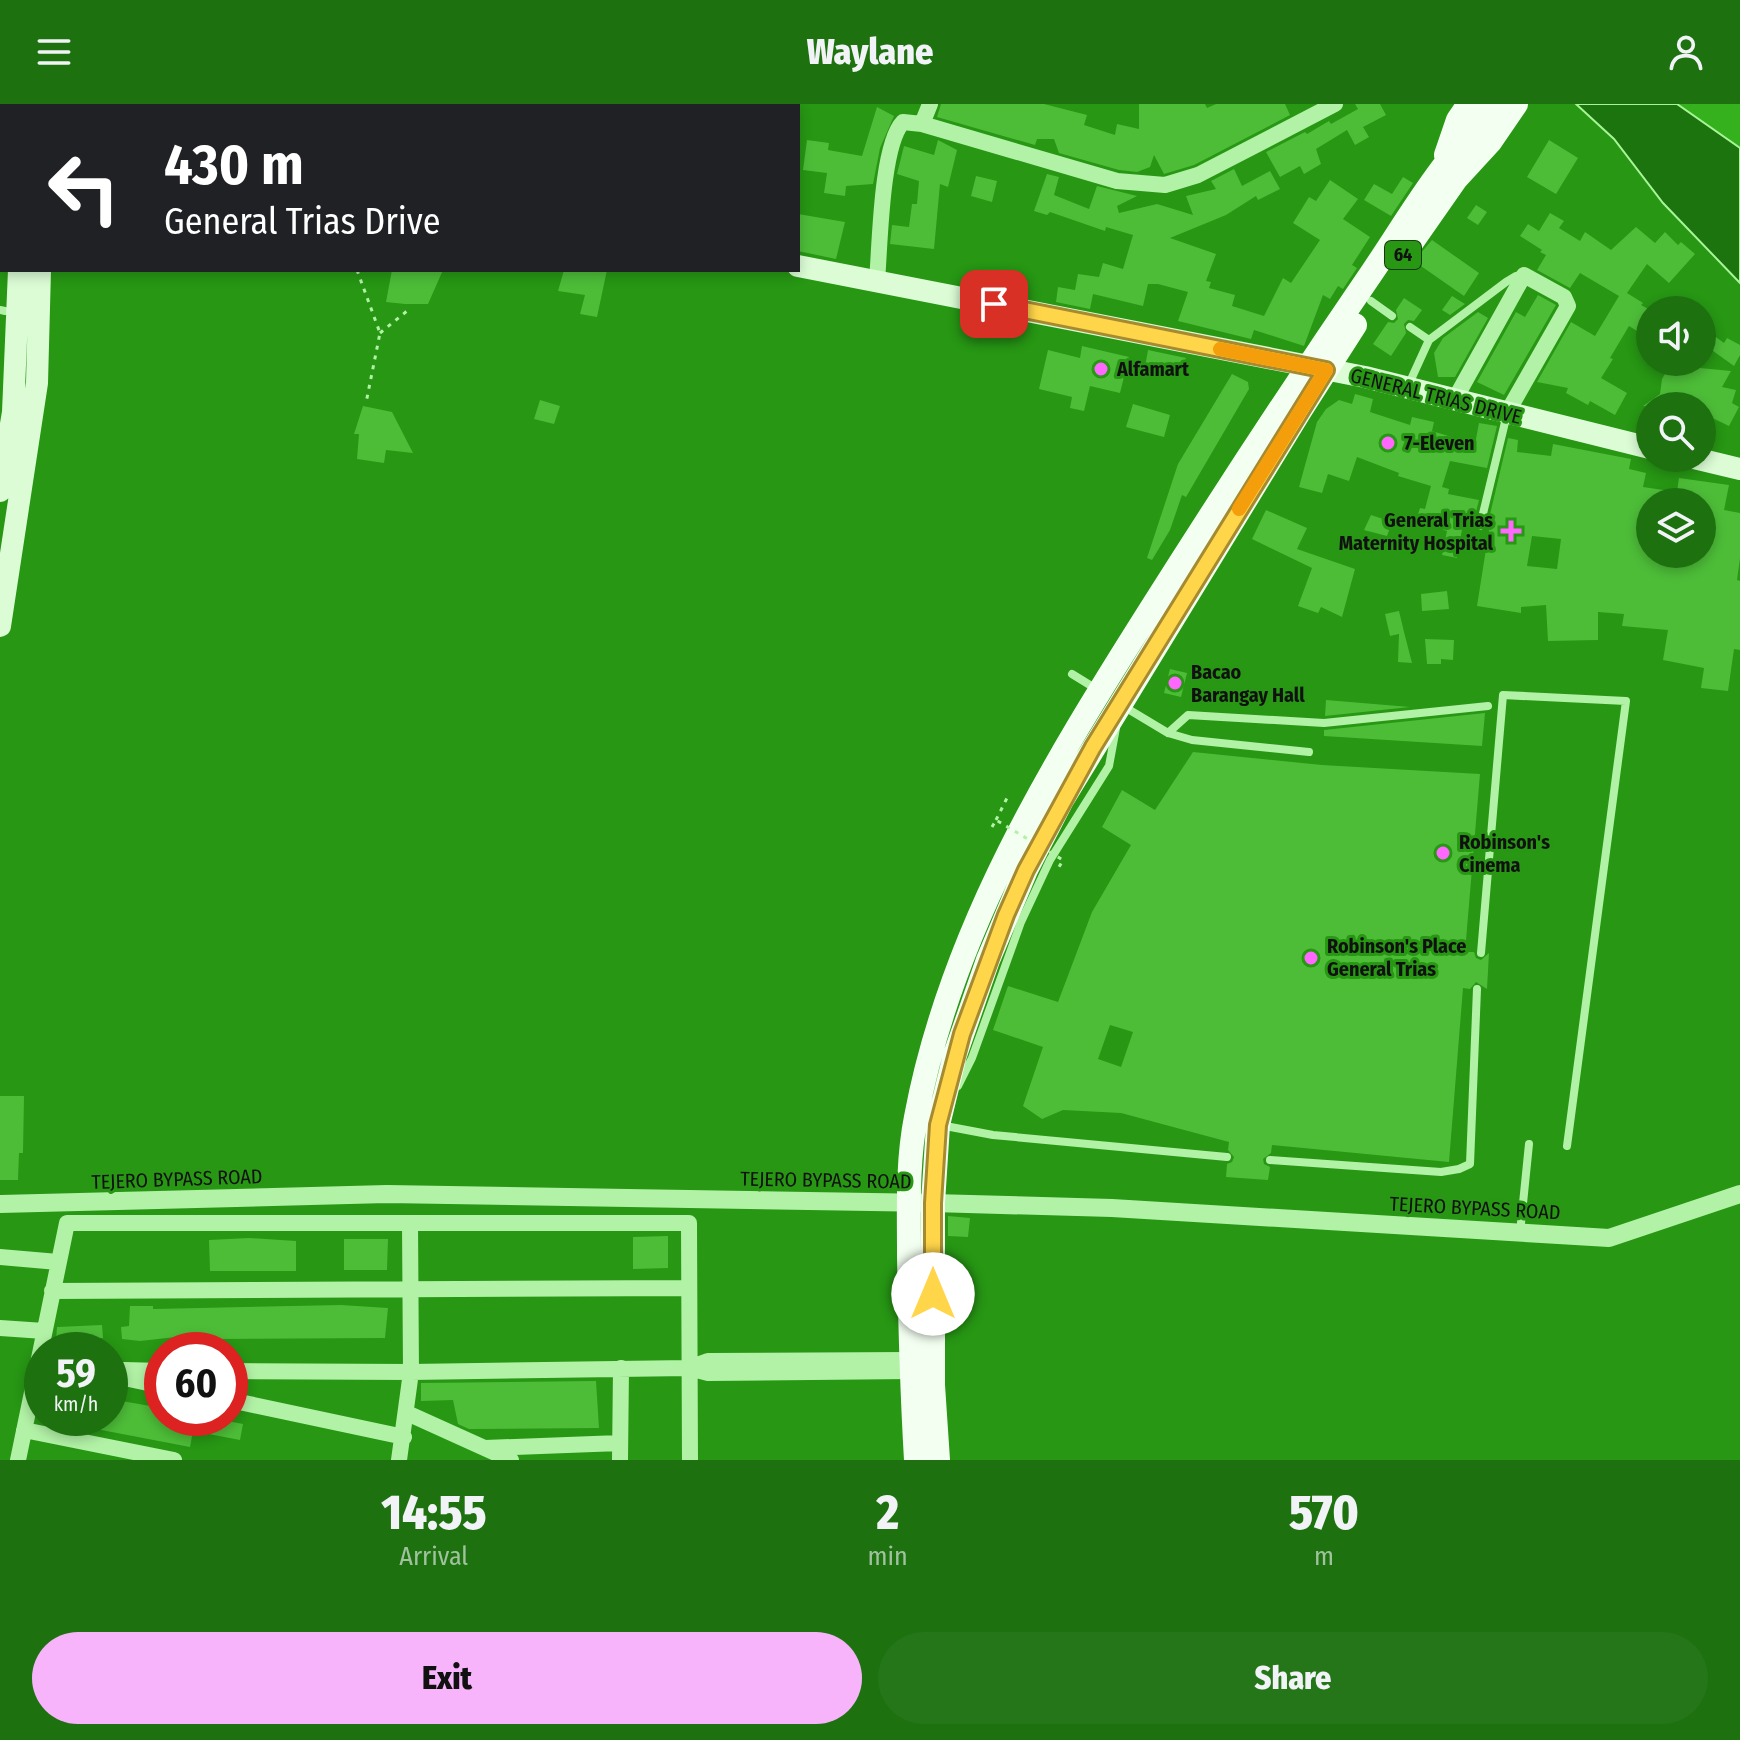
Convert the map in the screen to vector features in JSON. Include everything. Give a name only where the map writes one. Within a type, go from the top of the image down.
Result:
[{"type":"main road","name":"64","points":[[1317,368],[1371,301],[1448,174],[1458,120],[1469,104]]},
{"type":"main road","name":"64","points":[[1480,134],[1493,104]]},
{"type":"main road","name":"64","points":[[938,1460],[915,1121],[923,1084],[967,947],[1007,853],[1317,368],[1448,174],[1480,134],[1516,104]]},
{"type":"main road","name":"GENERAL TRIAS DRIVE","points":[[800,266],[1408,387],[1636,445]]},
{"type":"main road","points":[[0,491],[13,412],[19,272]]},
{"type":"main road","points":[[0,626],[37,383],[16,313],[39,272]]},
{"type":"main road","points":[[1716,463],[1740,469]]},
{"type":"main road","name":"64","points":[[916,1460],[911,1365],[921,1203],[938,1125],[960,1041],[1006,915],[1109,697]]},
{"type":"street","points":[[922,124],[930,104]]},
{"type":"street","points":[[877,281],[887,161],[895,131],[903,122],[922,124],[1117,181],[1165,185],[1198,175],[1335,104]]},
{"type":"street","points":[[1455,399],[1524,275],[1564,297],[1568,306],[1507,413]]},
{"type":"street","name":"TEJERO BYPASS ROAD","points":[[0,1204],[62,1205],[387,1194],[921,1203],[1112,1208],[1609,1238],[1740,1194]]},
{"type":"street","points":[[0,1328],[44,1331],[67,1223],[689,1223],[690,1460]]},
{"type":"street","points":[[399,1460],[411,1372],[410,1223]]},
{"type":"street","points":[[0,1257],[58,1262]]},
{"type":"street","points":[[52,1291],[689,1288]]},
{"type":"street","points":[[248,1371],[689,1368],[708,1373],[740,1367],[911,1365]]},
{"type":"street","points":[[620,1460],[621,1368]]},
{"type":"street","points":[[248,1404],[404,1437]]},
{"type":"street","points":[[407,1413],[511,1460]]},
{"type":"street","points":[[18,1460],[24,1430]]},
{"type":"street","points":[[54,1436],[174,1460]]},
{"type":"street","points":[[485,1448],[620,1443]]},
{"type":"lane","points":[[1408,387],[1429,340],[1506,282],[1524,275]]},
{"type":"lane","points":[[1371,301],[1392,316]]},
{"type":"lane","points":[[1410,327],[1429,340]]},
{"type":"lane","points":[[1480,526],[1507,413]]},
{"type":"lane","points":[[1072,674],[1168,733],[1192,740],[1309,752]]},
{"type":"lane","points":[[1481,953],[1503,695],[1626,701],[1567,1146]]},
{"type":"lane","points":[[1168,733],[1188,715],[1324,723],[1488,706]]},
{"type":"lane","points":[[1485,762],[1496,765]]},
{"type":"lane","points":[[1270,1160],[1441,1172],[1470,1164],[1477,989]]},
{"type":"lane","points":[[938,1125],[993,1135],[1227,1157]]},
{"type":"lane","points":[[1520,1233],[1529,1144]]},
{"type":"path","points":[[358,272],[380,333],[366,403]]},
{"type":"path","points":[[380,333],[407,311]]},
{"type":"path","points":[[992,827],[1008,796]]},
{"type":"path","points":[[996,820],[1063,860],[1059,867]]},
{"type":"shaded area","points":[[1576,104],[1677,104],[1740,148],[1740,283],[1663,203],[1614,139]]},
{"type":"shaded area","points":[[1677,104],[1740,104],[1740,148]]},
{"type":"building","points":[[941,104],[1044,104],[1087,115],[1084,125],[1115,135],[1117,124],[1139,129],[1139,104],[1205,104],[1207,108],[1216,104],[1285,104],[1290,115],[1194,165],[1164,174],[1154,155],[1150,167],[1137,172],[1119,170],[1059,153],[1054,139],[1037,139],[1035,145],[937,117]]},
{"type":"building","points":[[1355,104],[1380,104],[1386,115],[1363,127],[1369,137],[1355,145],[1347,130],[1316,149],[1321,164],[1304,174],[1300,166],[1280,177],[1266,152],[1329,121],[1331,124],[1358,109]]},
{"type":"building","points":[[877,107],[894,116],[880,148],[873,184],[846,186],[845,196],[824,193],[827,173],[803,170],[807,140],[829,143],[828,150],[862,156]]},
{"type":"building","points":[[938,140],[957,150],[948,187],[940,184],[934,249],[890,244],[892,225],[909,227],[912,204],[917,204],[919,181],[897,174],[904,146],[934,155]]},
{"type":"building","points":[[1549,140],[1578,158],[1556,194],[1527,177]]},
{"type":"building","points":[[1234,169],[1242,186],[1270,171],[1280,189],[1258,200],[1256,196],[1226,215],[1170,238],[1216,254],[1206,281],[1211,282],[1209,288],[1235,295],[1232,306],[1264,316],[1283,278],[1291,283],[1320,240],[1293,223],[1309,197],[1316,201],[1330,180],[1358,199],[1343,219],[1370,237],[1352,265],[1357,268],[1343,289],[1338,286],[1330,299],[1323,295],[1304,346],[1254,330],[1251,339],[1178,321],[1188,292],[1158,284],[1148,284],[1143,306],[1093,294],[1090,309],[1056,302],[1058,287],[1075,290],[1078,274],[1099,277],[1103,263],[1123,269],[1133,235],[1106,227],[1105,231],[1050,212],[1047,215],[1034,211],[1047,174],[1059,177],[1054,195],[1089,209],[1097,186],[1137,196],[1117,206],[1119,213],[1157,204],[1193,215],[1186,196],[1216,189],[1211,181]]},
{"type":"building","points":[[976,176],[997,181],[992,202],[971,196]]},
{"type":"building","points":[[1403,177],[1413,183],[1391,216],[1364,200],[1374,184],[1392,194]]},
{"type":"building","points":[[1476,205],[1487,212],[1478,225],[1467,218]]},
{"type":"building","points":[[1550,213],[1564,221],[1559,228],[1580,241],[1585,232],[1611,250],[1636,227],[1655,243],[1665,232],[1678,245],[1681,242],[1695,254],[1669,283],[1647,264],[1627,293],[1636,299],[1636,330],[1629,326],[1601,378],[1627,393],[1615,415],[1590,401],[1588,405],[1566,393],[1568,388],[1537,382],[1571,322],[1595,336],[1619,296],[1580,273],[1570,288],[1537,270],[1546,255],[1520,236],[1528,224],[1539,231]]},
{"type":"building","points":[[800,214],[845,222],[836,259],[800,251]]},
{"type":"building","points":[[1432,240],[1479,273],[1464,296],[1408,257],[1419,255]]},
{"type":"building","points":[[392,272],[442,272],[428,304],[386,302]]},
{"type":"building","points":[[563,272],[607,272],[597,317],[580,314],[585,295],[558,291]]},
{"type":"building","points":[[1538,295],[1556,305],[1504,395],[1477,382],[1516,312],[1525,317]]},
{"type":"building","points":[[1452,296],[1465,304],[1450,315],[1442,310]]},
{"type":"building","points":[[1404,298],[1422,310],[1414,321],[1408,320],[1404,324],[1406,333],[1391,356],[1373,344],[1388,322],[1394,323],[1398,319],[1396,310]]},
{"type":"building","points":[[1478,312],[1488,318],[1455,377],[1438,377],[1434,353],[1443,338]]},
{"type":"building","points":[[1716,337],[1724,343],[1727,338],[1740,345],[1740,355],[1734,366],[1716,353]]},
{"type":"building","points":[[1082,346],[1129,357],[1120,393],[1090,386],[1084,411],[1070,408],[1072,397],[1039,389],[1048,350],[1080,358]]},
{"type":"building","points":[[1148,350],[1186,358],[1183,375],[1145,367]]},
{"type":"building","points":[[1716,370],[1731,371],[1722,387],[1736,390],[1732,403],[1739,407],[1729,426],[1716,420],[1716,392],[1660,392],[1664,376],[1716,376]]},
{"type":"building","points":[[1232,374],[1248,382],[1249,389],[1186,497],[1182,495],[1170,530],[1152,560],[1147,558],[1178,464]]},
{"type":"building","points":[[1355,394],[1373,399],[1370,412],[1410,425],[1412,417],[1434,422],[1432,431],[1475,444],[1479,423],[1497,426],[1487,468],[1450,461],[1442,487],[1449,489],[1448,494],[1479,500],[1474,520],[1464,518],[1457,558],[1442,555],[1447,531],[1416,521],[1420,508],[1425,509],[1431,486],[1398,476],[1399,473],[1357,457],[1349,481],[1328,474],[1322,493],[1299,487],[1317,422],[1326,409],[1339,400],[1352,404]]},
{"type":"building","points":[[540,400],[560,406],[554,424],[534,419]]},
{"type":"building","points":[[1133,404],[1170,415],[1164,437],[1126,427]]},
{"type":"building","points":[[363,406],[392,412],[413,453],[386,450],[384,463],[357,459],[359,434],[354,434]]},
{"type":"building","points":[[1508,438],[1518,440],[1517,452],[1551,456],[1553,444],[1631,459],[1629,469],[1646,473],[1643,487],[1650,488],[1636,488],[1636,568],[1716,568],[1716,488],[1678,488],[1679,478],[1729,485],[1724,510],[1740,513],[1737,580],[1740,581],[1740,650],[1734,649],[1728,691],[1701,688],[1704,668],[1663,660],[1668,630],[1622,626],[1624,614],[1598,612],[1598,640],[1548,641],[1546,605],[1521,607],[1521,613],[1477,606]],"holes":[[[1532,536],[1561,539],[1557,569],[1527,566]]]},
{"type":"building","points":[[1266,510],[1307,528],[1297,549],[1355,569],[1342,617],[1321,607],[1318,613],[1298,606],[1312,568],[1252,539]]},
{"type":"building","points":[[1371,515],[1392,522],[1387,536],[1364,530]]},
{"type":"building","points":[[1447,591],[1449,609],[1422,611],[1421,594]]},
{"type":"building","points":[[1399,611],[1412,663],[1398,662],[1399,634],[1390,636],[1385,614]]},
{"type":"building","points":[[1425,639],[1454,640],[1453,660],[1441,659],[1441,664],[1427,664]]},
{"type":"building","name":"Bacao Barangay Hall","points":[[1170,669],[1187,673],[1181,697],[1164,693]]},
{"type":"building","points":[[1326,700],[1410,707],[1325,716]]},
{"type":"building","points":[[1485,713],[1482,746],[1324,736],[1324,730]]},
{"type":"building","name":"Robinson's Place General Trias","points":[[1193,752],[1322,765],[1480,774],[1465,952],[1474,952],[1476,958],[1481,960],[1489,953],[1487,989],[1476,982],[1470,989],[1463,988],[1449,1162],[1272,1145],[1271,1153],[1263,1159],[1264,1164],[1270,1167],[1268,1180],[1226,1177],[1227,1164],[1234,1157],[1228,1150],[1229,1142],[1121,1113],[1063,1110],[1042,1119],[1023,1106],[1043,1047],[993,1030],[1008,986],[1058,1002],[1092,912],[1131,845],[1102,827],[1122,790],[1155,810]],"holes":[[[1110,1025],[1133,1032],[1121,1067],[1098,1059]]]},
{"type":"building","points":[[0,1096],[24,1096],[23,1153],[19,1153],[18,1180],[0,1180]]},
{"type":"building","points":[[948,1216],[970,1218],[968,1237],[948,1236]]},
{"type":"building","points":[[668,1236],[668,1268],[633,1269],[633,1237]]},
{"type":"building","points":[[249,1238],[296,1241],[296,1271],[210,1271],[209,1240]]},
{"type":"building","points":[[344,1239],[388,1239],[387,1270],[344,1270]]},
{"type":"building","points":[[341,1305],[388,1308],[385,1338],[248,1339],[248,1332],[144,1332],[144,1341],[128,1340],[128,1332],[121,1332],[121,1327],[129,1326],[130,1306],[153,1306],[153,1309]]},
{"type":"building","points":[[102,1325],[103,1332],[57,1332],[57,1327]]},
{"type":"building","points":[[596,1381],[599,1428],[469,1429],[458,1424],[453,1400],[421,1401],[421,1383]]},
{"type":"building","points":[[128,1402],[144,1405],[144,1436],[192,1436],[190,1447],[128,1435]]},
{"type":"building","points":[[219,1436],[241,1436],[240,1440]]},
{"type":"slow traffic","points":[[1220,349],[1326,370],[1239,509]]},
{"type":"place","name":"Alfamart","points":[[1101,369]]},
{"type":"place","name":"7-Eleven","points":[[1388,443]]},
{"type":"place","name":"General Trias Maternity Hospital","points":[[1511,531]]},
{"type":"place","name":"Bacao Barangay Hall","points":[[1175,683]]},
{"type":"place","name":"Robinson's Cinema","points":[[1443,853]]},
{"type":"place","name":"Robinson's Place General Trias","points":[[1311,958]]},
{"type":"route","points":[[933,1294],[934,1168],[938,1125],[962,1034],[1006,915],[1062,800],[1093,747],[1326,370],[994,304]]}]
